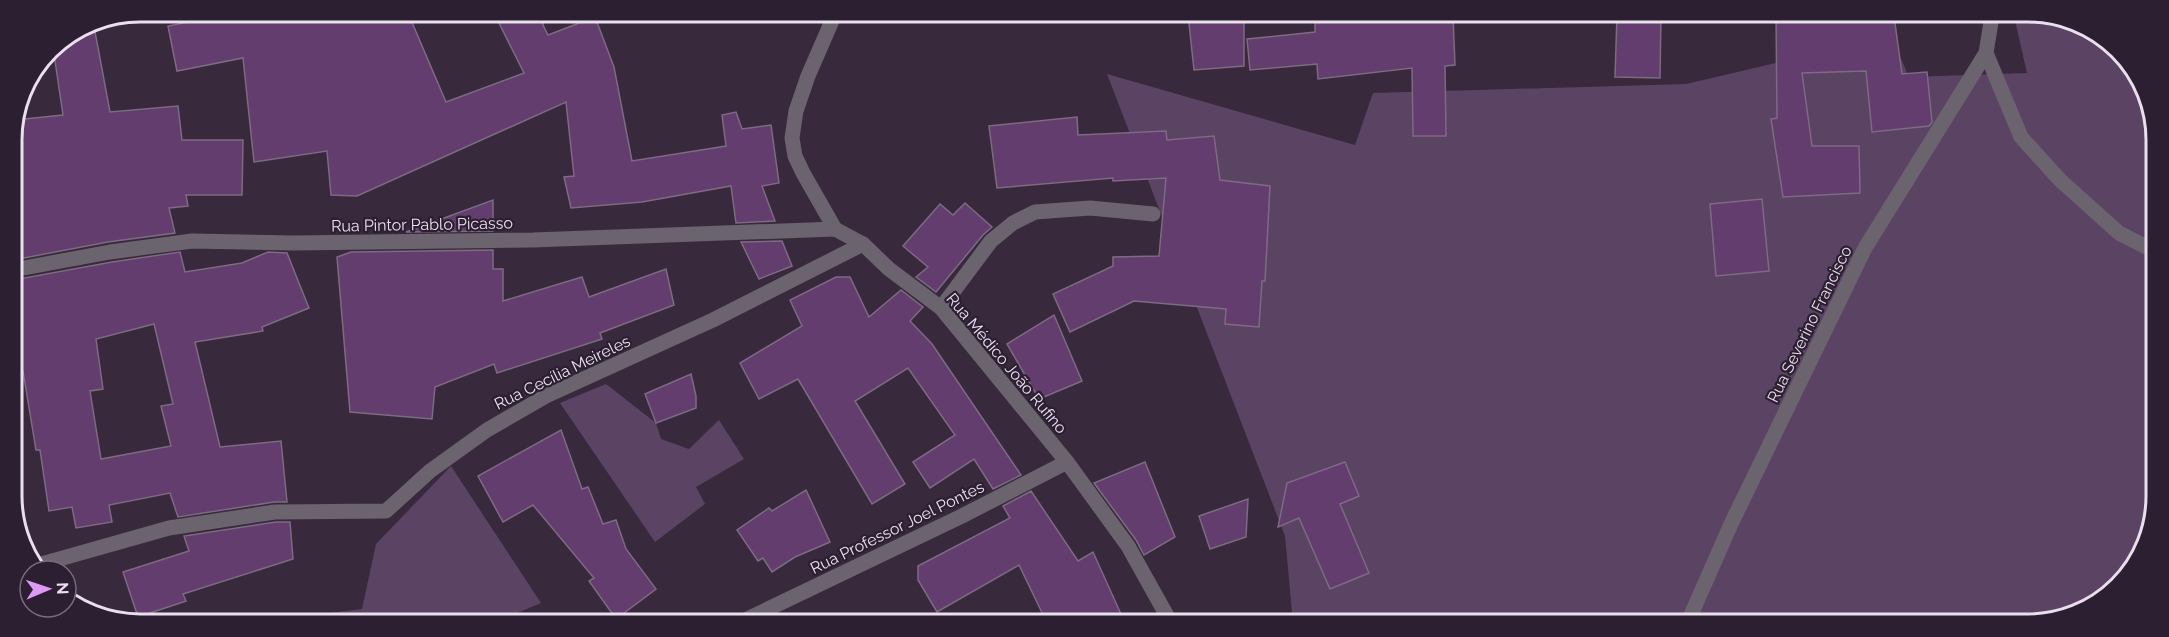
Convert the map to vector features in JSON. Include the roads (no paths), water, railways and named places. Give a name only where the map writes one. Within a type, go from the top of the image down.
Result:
[{"type":"street","points":[[832,22],[799,102],[792,138],[795,156],[835,229]]},
{"type":"street","points":[[1991,22],[1986,53],[2021,137],[2060,180],[2120,233],[2146,247]]},
{"type":"street","name":"Rua Severino Francisco","points":[[1692,614],[1731,524],[1865,248],[1986,53]]},
{"type":"street","points":[[940,308],[992,241],[1013,223],[1035,212],[1090,208],[1153,214]]},
{"type":"street","name":"Rua Médico João Rufino","points":[[835,229],[862,244],[889,269],[940,308],[1067,462],[1128,546],[1166,614]]},
{"type":"street","name":"Rua Pintor Pablo Picasso","points":[[23,268],[110,252],[192,241],[293,243],[533,240],[835,229]]},
{"type":"street","name":"Rua Cecília Meireles","points":[[59,559],[169,528],[275,512],[386,511],[430,471],[487,430],[536,402],[713,320],[862,244]]},
{"type":"street","name":"Rua Professor Joel Pontes","points":[[758,614],[962,516],[1067,462]]}]
